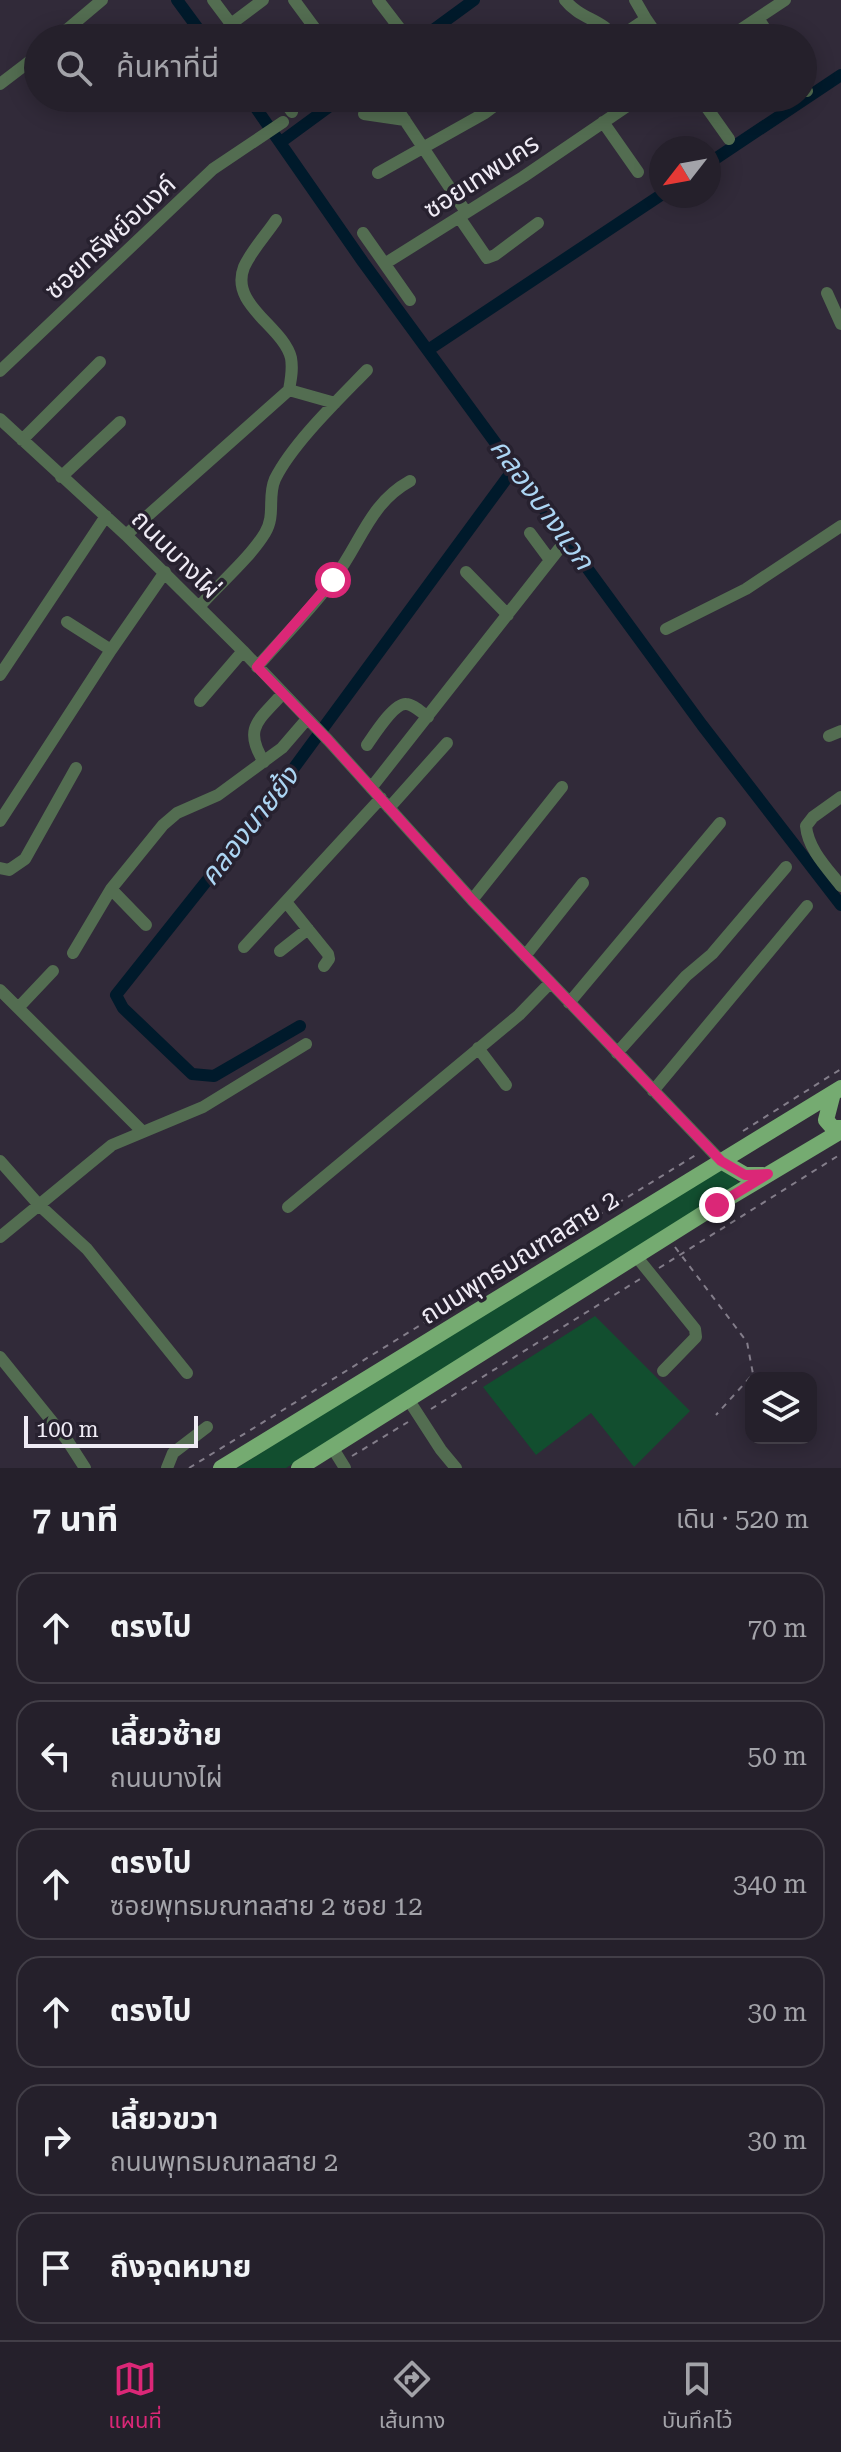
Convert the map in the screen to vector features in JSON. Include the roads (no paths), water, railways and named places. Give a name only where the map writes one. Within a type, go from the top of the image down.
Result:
[{"type":"main road","points":[[837,1090],[826,1120],[833,1128],[841,1129]]},
{"type":"main road","name":"ถนนพุทธมณฑลสาย 2","points":[[221,1468],[837,1090]]},
{"type":"main road","points":[[299,1468],[841,1129]]},
{"type":"main road","points":[[721,1161],[745,1175],[768,1174]]},
{"type":"street","points":[[74,24],[102,0]]},
{"type":"street","points":[[213,0],[231,24],[263,0]]},
{"type":"street","points":[[294,0],[312,24]]},
{"type":"street","points":[[378,0],[396,24]]},
{"type":"street","points":[[565,0],[579,15],[603,24]]},
{"type":"street","points":[[635,0],[649,24]]},
{"type":"street","points":[[749,24],[785,0]]},
{"type":"street","points":[[758,18],[762,24]]},
{"type":"street","points":[[638,24],[646,19]]},
{"type":"street","points":[[0,84],[24,66]]},
{"type":"street","name":"ซอยทรัพย์อนงค์","points":[[0,371],[213,169],[288,117],[286,112]]},
{"type":"street","points":[[400,112],[463,214],[484,257],[495,255],[538,223]]},
{"type":"street","points":[[378,173],[481,112]]},
{"type":"street","name":"ซอยเทพนคร","points":[[386,263],[618,112]]},
{"type":"street","points":[[710,112],[729,139]]},
{"type":"street","points":[[364,114],[405,120]]},
{"type":"street","points":[[603,122],[638,172]]},
{"type":"street","points":[[126,535],[289,390],[290,356],[280,336],[250,305],[242,278],[245,266],[276,220]]},
{"type":"street","points":[[363,233],[410,300]]},
{"type":"street","points":[[827,293],[841,324]]},
{"type":"street","points":[[22,440],[100,362]]},
{"type":"street","points":[[199,607],[263,537],[271,523],[271,490],[276,478],[335,403],[367,370]]},
{"type":"street","points":[[289,390],[335,403]]},
{"type":"street","name":"ถนนบางไผ่","points":[[0,419],[165,572],[243,651],[472,900],[721,1161]]},
{"type":"street","points":[[61,477],[120,422]]},
{"type":"street","points":[[257,667],[333,580],[378,505],[410,481]]},
{"type":"street","points":[[0,675],[106,516]]},
{"type":"street","points":[[666,629],[746,589],[841,526]]},
{"type":"street","points":[[530,533],[550,560]]},
{"type":"street","points":[[371,788],[559,549]]},
{"type":"street","points":[[0,821],[165,572]]},
{"type":"street","points":[[466,572],[508,615]]},
{"type":"street","points":[[67,622],[111,650]]},
{"type":"street","points":[[200,701],[243,651]]},
{"type":"street","points":[[264,762],[254,747],[252,737],[256,725],[283,693]]},
{"type":"street","points":[[367,745],[394,709],[402,704],[409,704],[428,717]]},
{"type":"street","points":[[73,953],[111,889],[170,819],[218,795],[311,723]]},
{"type":"street","points":[[244,947],[447,743]]},
{"type":"street","points":[[0,868],[9,870],[25,859],[76,768]]},
{"type":"street","points":[[472,900],[562,787]]},
{"type":"street","points":[[841,797],[813,817],[806,826],[807,837],[814,851],[841,886]]},
{"type":"street","points":[[569,1003],[720,823]]},
{"type":"street","points":[[617,1053],[686,976],[712,954],[786,867]]},
{"type":"street","points":[[525,956],[583,883]]},
{"type":"street","points":[[111,889],[146,925]]},
{"type":"street","points":[[286,902],[328,954],[329,959],[324,966]]},
{"type":"street","points":[[653,1091],[807,906]]},
{"type":"street","points":[[280,951],[308,929]]},
{"type":"street","points":[[18,1008],[53,971]]},
{"type":"street","points":[[288,1207],[519,1015],[550,983]]},
{"type":"street","points":[[2,995],[143,1132]]},
{"type":"street","points":[[0,1237],[112,1145],[203,1107],[306,1044]]},
{"type":"street","points":[[478,1048],[506,1085]]},
{"type":"street","points":[[0,1161],[39,1205],[87,1249],[187,1373]]},
{"type":"street","points":[[636,1256],[695,1329],[696,1337],[663,1371]]},
{"type":"street","points":[[0,1357],[85,1468]]},
{"type":"street","points":[[408,1399],[456,1468]]},
{"type":"street","points":[[167,1468],[173,1453],[207,1427]]},
{"type":"street","points":[[332,1447],[344,1465]]},
{"type":"waterway","name":"คลองบางแวก","points":[[177,0],[195,24]]},
{"type":"waterway","points":[[441,24],[474,0]]},
{"type":"waterway","points":[[817,91],[841,75]]},
{"type":"waterway","name":"คลองบางแวก","points":[[259,112],[363,262],[702,725],[841,905]]},
{"type":"waterway","points":[[281,142],[322,112]]},
{"type":"waterway","points":[[721,155],[786,112]]},
{"type":"waterway","points":[[428,350],[649,203]]},
{"type":"waterway","name":"คลองนายย้ง","points":[[300,1026],[214,1076],[192,1074],[123,1008],[116,995],[263,810],[515,467]]}]
